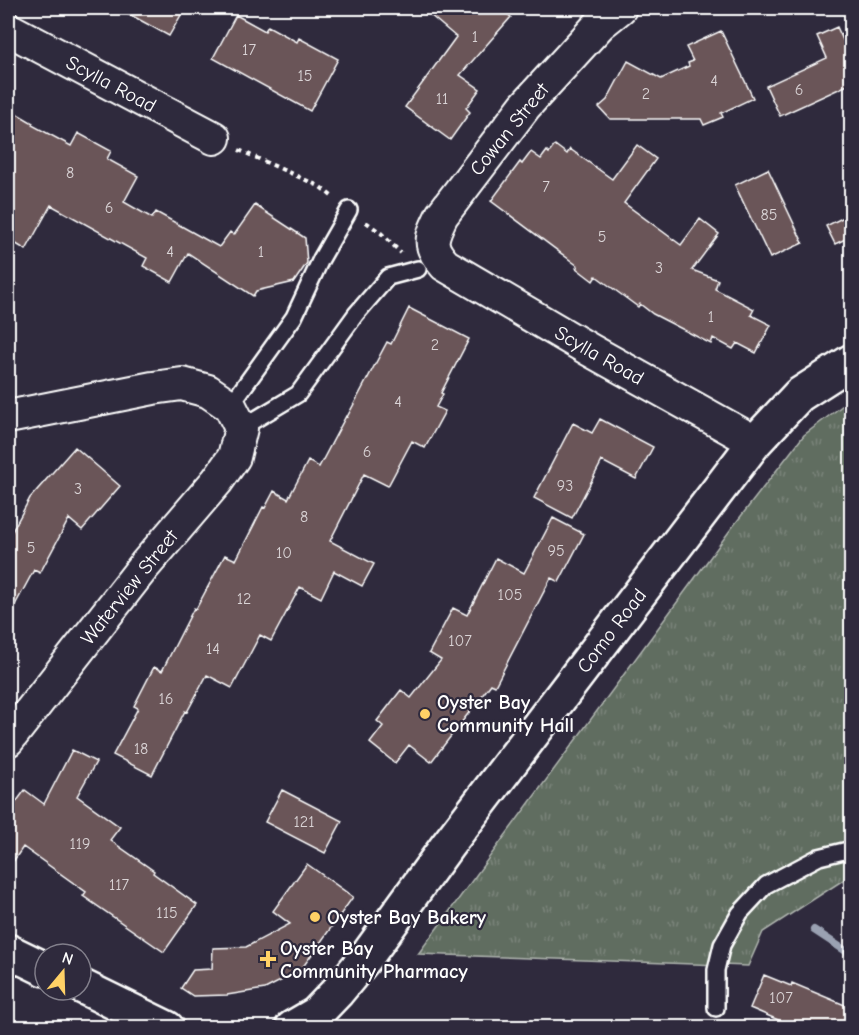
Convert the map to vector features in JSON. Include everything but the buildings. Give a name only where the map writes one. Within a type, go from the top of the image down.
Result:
[{"type":"street","name":"Cowan Street","points":[[432,267],[435,254],[432,242],[442,215],[525,106],[600,24],[620,8]]},
{"type":"street","name":"Scylla Road","points":[[8,29],[214,138]]},
{"type":"street","name":"Scylla Road","points":[[432,267],[590,350],[755,442]]},
{"type":"street","name":"Como Road","points":[[295,1027],[316,1014],[367,956],[447,846],[755,442],[799,395],[852,361]]},
{"type":"street","points":[[8,417],[182,384],[208,391],[236,417]]},
{"type":"street","name":"Waterview Street","points":[[8,740],[145,565],[217,481],[234,457],[236,417]]},
{"type":"street","points":[[8,951],[33,963]]},
{"type":"street","points":[[93,993],[167,1028]]},
{"type":"lane","points":[[236,417],[294,317],[321,259],[349,210]]},
{"type":"lane","points":[[236,417],[298,394],[356,314],[388,277],[432,267]]},
{"type":"lane","points":[[716,1008],[716,970],[722,945],[740,913],[766,885],[819,857],[852,849]]},
{"type":"path","points":[[214,138],[319,186],[349,210]]},
{"type":"green space","points":[[851,399],[851,875],[763,932],[748,966],[418,954],[731,529],[804,435]]},
{"type":"waterway","points":[[814,930],[852,955]]},
{"type":"place","name":"Oyster Bay Community Hall","points":[[425,714]]},
{"type":"place","name":"Oyster Bay Bakery","points":[[315,917]]},
{"type":"place","name":"Oyster Bay Community Pharmacy","points":[[268,959]]}]
